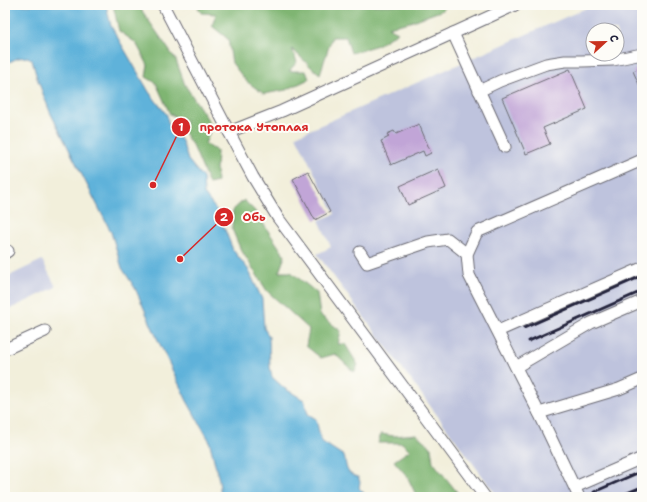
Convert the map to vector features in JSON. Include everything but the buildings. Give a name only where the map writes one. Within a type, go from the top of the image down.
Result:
[{"type":"street","points":[[163,5],[253,177],[278,218],[485,497]]},
{"type":"street","points":[[229,132],[282,111],[515,5]]},
{"type":"street","points":[[453,33],[505,147]]},
{"type":"street","points":[[479,90],[546,64],[565,60],[614,60],[642,54]]},
{"type":"street","points":[[642,160],[477,232],[468,254],[469,275],[577,492],[642,458]]},
{"type":"street","points":[[360,252],[367,263],[428,242],[448,240],[468,254]]},
{"type":"street","points":[[498,331],[642,268]]},
{"type":"street","points":[[516,367],[591,323],[642,301]]},
{"type":"street","points":[[5,347],[8,348],[45,331]]},
{"type":"street","points":[[539,413],[619,389],[642,379]]},
{"type":"shaded area","points":[[593,5],[642,5],[642,497],[498,497],[317,254],[331,247],[319,220],[335,214],[296,136]]},
{"type":"shaded area","points":[[42,260],[56,287],[8,310],[5,303],[5,278]]},
{"type":"green space","points":[[113,5],[138,5],[176,60],[185,85],[212,126],[205,144],[217,151],[217,182],[209,184],[194,148],[183,131],[186,121],[170,114],[156,83],[146,77],[148,65],[136,43],[119,31]]},
{"type":"green space","points":[[197,5],[446,5],[443,10],[410,22],[388,27],[398,32],[378,45],[351,53],[346,37],[332,37],[320,74],[292,49],[297,62],[289,71],[306,71],[309,79],[286,90],[264,94],[246,81],[232,63],[228,39],[212,26],[216,14],[201,13]]},
{"type":"green space","points":[[244,200],[254,210],[285,256],[279,272],[291,272],[317,293],[320,315],[341,331],[338,344],[345,344],[358,365],[354,372],[335,354],[321,358],[306,346],[309,329],[267,291],[240,248],[232,229],[233,210]]},
{"type":"green space","points":[[381,434],[394,436],[416,434],[431,447],[433,462],[461,497],[417,497],[407,476],[394,461],[410,450],[402,443],[378,443]]},
{"type":"water","points":[[5,5],[106,5],[111,26],[149,92],[167,115],[168,123],[182,141],[188,160],[203,178],[204,194],[218,212],[233,250],[248,269],[262,299],[264,328],[269,337],[270,367],[272,377],[284,388],[304,400],[308,414],[316,419],[321,441],[344,456],[347,470],[354,476],[358,477],[360,482],[359,488],[366,495],[366,497],[221,497],[219,480],[209,440],[187,401],[135,288],[122,268],[111,232],[50,112],[32,60],[28,57],[18,58],[5,64]]},
{"type":"railway","points":[[524,328],[642,276]]},
{"type":"railway","points":[[529,341],[642,291]]},
{"type":"railway","points":[[594,492],[642,471]]},
{"type":"railway","points":[[618,497],[642,487]]},
{"type":"place","name":"протока Утоплая","points":[[153,185]]},
{"type":"place","name":"Обь","points":[[180,259]]}]
